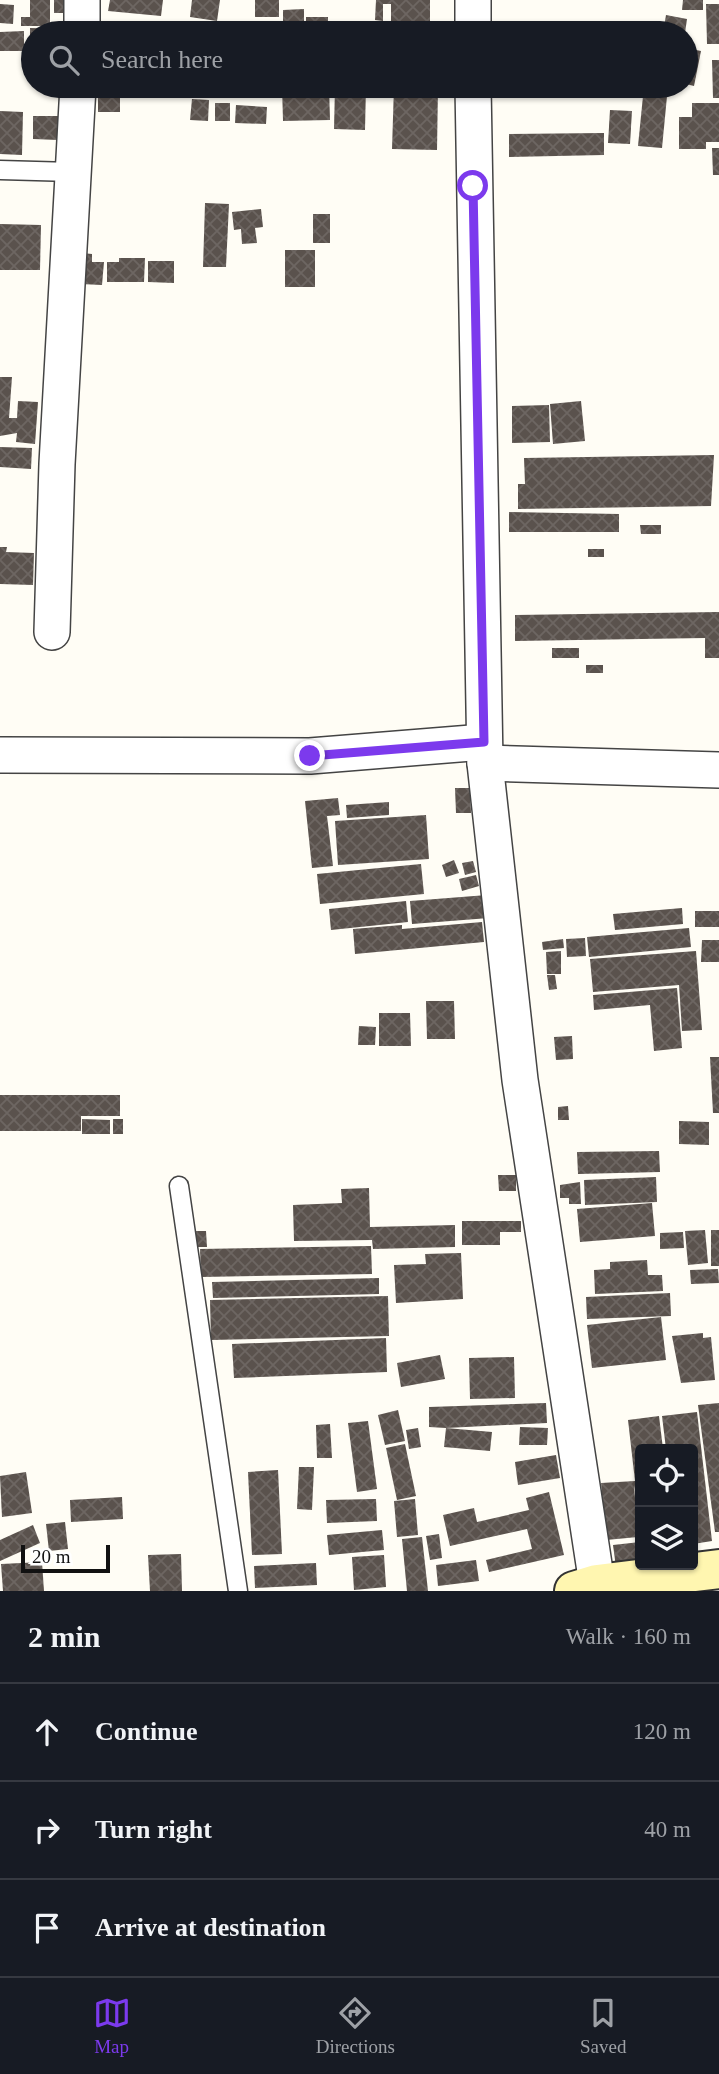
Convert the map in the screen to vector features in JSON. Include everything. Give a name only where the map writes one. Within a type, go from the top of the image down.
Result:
[{"type":"main road","points":[[586,1587],[719,1569]]},
{"type":"street","points":[[82,0],[82,21]]},
{"type":"street","points":[[473,0],[473,21]]},
{"type":"street","points":[[52,632],[57,464],[77,98]]},
{"type":"street","points":[[473,98],[484,753],[520,1080],[586,1587]]},
{"type":"street","points":[[0,755],[310,756],[484,753],[719,771]]},
{"type":"lane","points":[[0,170],[72,172]]},
{"type":"lane","points":[[179,1186],[238,1591]]},
{"type":"building","points":[[30,0],[50,0],[50,21],[21,21],[21,17],[30,17]]},
{"type":"building","points":[[54,0],[71,0],[71,13],[54,13]]},
{"type":"building","points":[[110,0],[163,0],[161,16],[108,11]]},
{"type":"building","points":[[192,0],[220,0],[217,21],[190,17]]},
{"type":"building","points":[[255,0],[279,0],[279,17],[255,17]]},
{"type":"building","points":[[376,0],[430,0],[430,21],[391,21],[391,4],[383,4],[383,21],[375,20]]},
{"type":"building","points":[[683,0],[703,0],[703,10],[682,10]]},
{"type":"building","points":[[0,4],[14,5],[13,24],[0,23]]},
{"type":"building","points":[[706,4],[719,4],[719,44],[707,44]]},
{"type":"building","points":[[304,9],[304,21],[283,21],[283,10]]},
{"type":"building","points":[[666,15],[687,19],[687,21],[665,21]]},
{"type":"building","points":[[306,17],[328,17],[328,21],[306,21]]},
{"type":"building","points":[[21,31],[21,51],[0,51],[0,32]]},
{"type":"building","points":[[712,60],[719,60],[719,98],[713,98]]},
{"type":"building","points":[[98,98],[120,98],[120,112],[98,112]]},
{"type":"building","points":[[282,98],[329,98],[330,120],[283,121]]},
{"type":"building","points":[[335,98],[366,98],[365,130],[334,129]]},
{"type":"building","points":[[394,98],[438,98],[437,150],[392,149]]},
{"type":"building","points":[[643,98],[667,98],[662,148],[638,146]]},
{"type":"building","points":[[192,99],[209,100],[208,121],[190,120]]},
{"type":"building","points":[[215,103],[230,103],[230,121],[215,121]]},
{"type":"building","points":[[692,103],[719,103],[719,142],[706,142],[706,149],[679,149],[679,117],[692,117]]},
{"type":"building","points":[[236,105],[267,107],[266,124],[235,123]]},
{"type":"building","points":[[610,110],[632,111],[630,144],[608,143]]},
{"type":"building","points":[[0,111],[23,112],[22,155],[0,154]]},
{"type":"building","points":[[33,116],[58,116],[58,140],[33,139]]},
{"type":"building","points":[[604,133],[604,155],[509,157],[509,134]]},
{"type":"building","points":[[712,148],[719,148],[719,175],[713,175]]},
{"type":"building","points":[[205,203],[229,204],[226,267],[203,267]]},
{"type":"building","points":[[261,209],[263,227],[255,228],[257,243],[242,244],[241,229],[234,230],[232,212]]},
{"type":"building","points":[[313,214],[330,214],[330,243],[313,243]]},
{"type":"building","points":[[0,224],[41,225],[40,270],[0,270]]},
{"type":"building","points":[[285,250],[315,250],[315,287],[285,287]]},
{"type":"building","points":[[82,253],[92,254],[92,262],[104,262],[102,285],[80,284]]},
{"type":"building","points":[[119,258],[145,258],[144,282],[107,282],[107,262],[119,262]]},
{"type":"building","points":[[148,261],[174,261],[174,283],[148,282]]},
{"type":"building","points":[[0,377],[12,377],[9,418],[17,418],[18,401],[38,402],[35,444],[16,442],[17,433],[0,436]]},
{"type":"building","points":[[581,401],[585,441],[553,444],[550,404]]},
{"type":"building","points":[[549,405],[550,442],[512,443],[512,406]]},
{"type":"building","points":[[0,447],[32,448],[31,469],[0,467]]},
{"type":"building","points":[[714,455],[711,506],[518,509],[518,484],[525,484],[524,458]]},
{"type":"building","points":[[509,512],[619,514],[619,532],[509,532]]},
{"type":"building","points":[[640,525],[661,525],[661,534],[641,534]]},
{"type":"building","points":[[0,547],[7,547],[6,552],[34,553],[33,585],[0,584]]},
{"type":"building","points":[[588,549],[604,549],[604,557],[588,557]]},
{"type":"building","points":[[719,612],[719,658],[705,658],[705,638],[515,641],[515,615]]},
{"type":"building","points":[[552,648],[579,648],[579,658],[552,658]]},
{"type":"building","points":[[586,665],[603,665],[603,673],[586,673]]},
{"type":"building","points":[[455,788],[470,788],[471,813],[456,813]]},
{"type":"building","points":[[338,798],[340,815],[327,816],[333,866],[312,868],[305,801]]},
{"type":"building","points":[[389,802],[389,815],[347,818],[346,805]]},
{"type":"building","points":[[426,815],[429,859],[338,865],[335,821]]},
{"type":"building","points":[[454,860],[459,873],[446,877],[442,865]]},
{"type":"building","points":[[473,861],[476,872],[465,875],[462,863]]},
{"type":"building","points":[[421,864],[424,894],[320,904],[317,874]]},
{"type":"building","points":[[476,875],[479,886],[462,891],[459,879]]},
{"type":"building","points":[[487,895],[489,918],[412,924],[410,901]]},
{"type":"building","points":[[406,901],[408,922],[331,930],[329,909]]},
{"type":"building","points":[[682,908],[683,924],[615,930],[613,914]]},
{"type":"building","points":[[695,911],[719,911],[719,927],[695,927]]},
{"type":"building","points":[[482,922],[484,942],[355,954],[353,929],[402,925],[402,929]]},
{"type":"building","points":[[689,928],[691,947],[589,957],[587,937]]},
{"type":"building","points":[[585,938],[586,956],[567,957],[566,939]]},
{"type":"building","points":[[563,939],[564,948],[543,950],[542,942]]},
{"type":"building","points":[[702,940],[719,940],[719,962],[701,962]]},
{"type":"building","points":[[561,951],[561,974],[547,974],[546,952]]},
{"type":"building","points":[[696,951],[702,1030],[682,1031],[679,985],[593,992],[590,959]]},
{"type":"building","points":[[547,975],[555,975],[557,989],[549,990]]},
{"type":"building","points":[[677,988],[682,1048],[654,1051],[650,1005],[594,1010],[593,995]]},
{"type":"building","points":[[426,1001],[454,1001],[455,1039],[427,1039]]},
{"type":"building","points":[[379,1013],[410,1013],[411,1046],[379,1046]]},
{"type":"building","points":[[359,1026],[376,1027],[375,1045],[358,1045]]},
{"type":"building","points":[[572,1036],[573,1059],[556,1060],[554,1037]]},
{"type":"building","points":[[710,1057],[719,1057],[719,1113],[713,1113]]},
{"type":"building","points":[[0,1095],[120,1095],[120,1116],[81,1116],[81,1131],[0,1131]]},
{"type":"building","points":[[568,1106],[569,1120],[558,1120],[558,1107]]},
{"type":"building","points":[[82,1119],[110,1120],[110,1134],[82,1134]]},
{"type":"building","points":[[113,1119],[123,1119],[123,1134],[113,1134]]},
{"type":"building","points":[[679,1121],[709,1122],[709,1145],[679,1144]]},
{"type":"building","points":[[659,1151],[660,1172],[578,1174],[577,1152]]},
{"type":"building","points":[[498,1175],[516,1175],[516,1191],[499,1191]]},
{"type":"building","points":[[656,1177],[657,1202],[585,1205],[584,1180]]},
{"type":"building","points":[[580,1182],[581,1204],[569,1204],[569,1198],[560,1198],[560,1185]]},
{"type":"building","points":[[369,1188],[370,1227],[455,1225],[455,1247],[373,1249],[372,1240],[294,1241],[293,1205],[342,1203],[341,1189]]},
{"type":"building","points":[[652,1203],[655,1236],[580,1242],[577,1209]]},
{"type":"building","points":[[462,1221],[521,1221],[521,1232],[500,1232],[500,1245],[462,1245]]},
{"type":"building","points":[[705,1230],[708,1263],[688,1265],[685,1231]]},
{"type":"building","points":[[711,1230],[719,1230],[719,1266],[711,1266]]},
{"type":"building","points":[[193,1231],[206,1231],[207,1247],[193,1247]]},
{"type":"building","points":[[683,1232],[684,1248],[660,1249],[660,1233]]},
{"type":"building","points":[[371,1246],[372,1274],[201,1277],[200,1249]]},
{"type":"building","points":[[461,1253],[463,1299],[396,1303],[394,1265],[426,1264],[425,1254]]},
{"type":"building","points":[[647,1260],[648,1275],[662,1275],[663,1291],[595,1294],[594,1270],[610,1269],[610,1262]]},
{"type":"building","points":[[718,1269],[719,1283],[691,1284],[690,1270]]},
{"type":"building","points":[[379,1278],[379,1294],[213,1298],[212,1282]]},
{"type":"building","points":[[670,1293],[671,1316],[587,1319],[586,1297]]},
{"type":"building","points":[[388,1296],[389,1336],[211,1340],[210,1300]]},
{"type":"building","points":[[661,1317],[666,1360],[592,1368],[587,1325]]},
{"type":"building","points":[[703,1333],[703,1338],[711,1337],[715,1380],[681,1383],[672,1336]]},
{"type":"building","points":[[386,1338],[387,1372],[234,1378],[232,1344]]},
{"type":"building","points":[[440,1355],[445,1379],[401,1387],[397,1363]]},
{"type":"building","points":[[514,1357],[515,1398],[470,1399],[469,1358]]},
{"type":"building","points":[[546,1403],[547,1423],[429,1427],[429,1407]]},
{"type":"building","points":[[719,1403],[719,1532],[715,1532],[698,1405]]},
{"type":"building","points":[[398,1410],[405,1441],[385,1445],[378,1415]]},
{"type":"building","points":[[697,1412],[712,1541],[698,1543],[698,1444],[665,1444],[662,1416]]},
{"type":"building","points":[[659,1416],[662,1444],[635,1444],[635,1481],[628,1420]]},
{"type":"building","points":[[368,1421],[377,1489],[357,1492],[348,1423]]},
{"type":"building","points":[[330,1424],[332,1458],[317,1458],[316,1425]]},
{"type":"building","points":[[520,1427],[548,1428],[547,1445],[519,1445]]},
{"type":"building","points":[[418,1428],[421,1447],[409,1449],[406,1430]]},
{"type":"building","points":[[446,1428],[492,1432],[490,1451],[444,1447]]},
{"type":"building","points":[[405,1444],[416,1496],[397,1500],[386,1448]]},
{"type":"building","points":[[556,1455],[560,1478],[518,1485],[515,1462]]},
{"type":"building","points":[[299,1467],[314,1467],[312,1510],[297,1509]]},
{"type":"building","points":[[278,1470],[282,1554],[252,1555],[248,1472]]},
{"type":"building","points":[[26,1472],[32,1513],[2,1517],[0,1476]]},
{"type":"building","points":[[635,1481],[635,1537],[606,1540],[601,1483]]},
{"type":"building","points":[[549,1492],[564,1555],[489,1572],[486,1560],[532,1549],[527,1529],[450,1546],[443,1515],[474,1508],[477,1522],[529,1510],[526,1498]]},
{"type":"building","points":[[122,1497],[123,1519],[71,1522],[70,1500]]},
{"type":"building","points":[[376,1499],[377,1521],[327,1523],[326,1500]]},
{"type":"building","points":[[415,1499],[418,1535],[397,1537],[394,1501]]},
{"type":"building","points":[[65,1522],[68,1549],[49,1551],[46,1524]]},
{"type":"building","points":[[33,1525],[40,1543],[0,1561],[0,1540]]},
{"type":"building","points":[[382,1530],[384,1550],[329,1555],[327,1535]]},
{"type":"building","points":[[439,1534],[442,1558],[430,1560],[426,1536]]},
{"type":"building","points":[[422,1537],[428,1591],[407,1591],[402,1539]]},
{"type":"building","points":[[635,1543],[635,1567],[617,1575],[613,1545]]},
{"type":"building","points":[[181,1554],[182,1591],[150,1591],[148,1555]]},
{"type":"building","points":[[384,1555],[386,1587],[354,1590],[352,1557]]},
{"type":"building","points":[[476,1560],[479,1581],[438,1586],[436,1565]]},
{"type":"building","points":[[42,1562],[44,1591],[3,1591],[1,1564]]},
{"type":"building","points":[[316,1563],[317,1585],[255,1588],[254,1566]]},
{"type":"route","points":[[310,756],[484,742],[473,186]]}]
